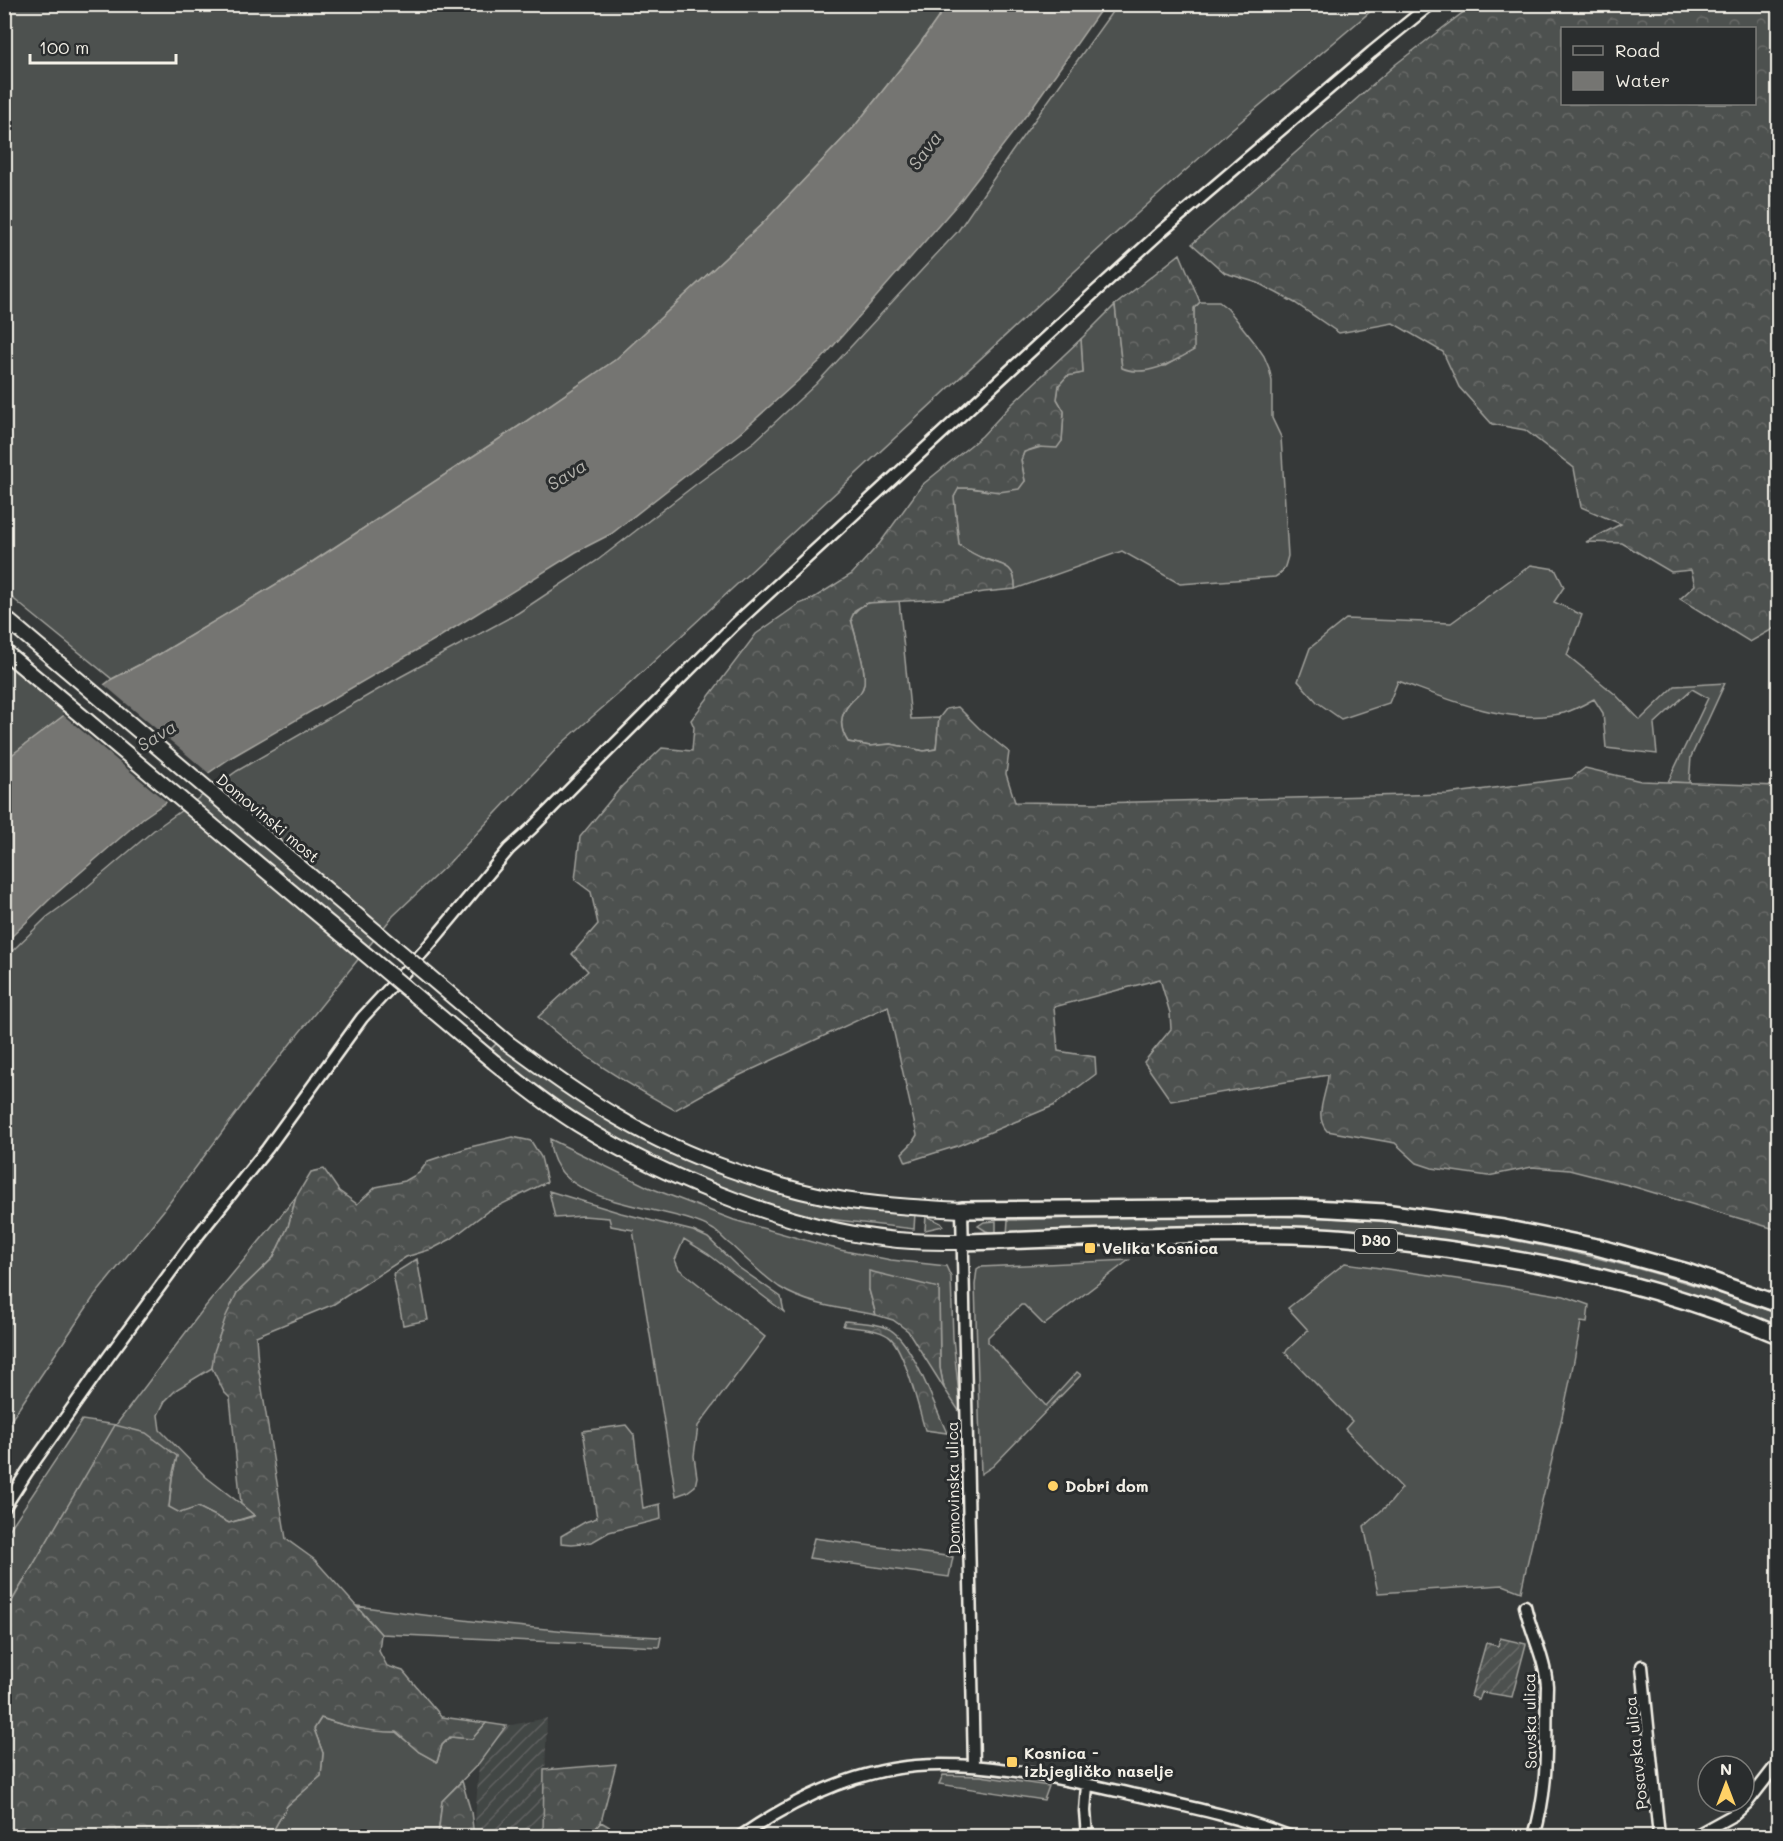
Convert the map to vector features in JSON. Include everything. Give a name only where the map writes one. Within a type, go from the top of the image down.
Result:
[{"type":"highway","name":"D30","points":[[962,1210],[1296,1207],[1384,1212],[1503,1228],[1597,1247],[1687,1272],[1779,1304]]},
{"type":"highway","name":"D30","points":[[962,1242],[1233,1234],[1322,1236],[1414,1245],[1508,1257],[1598,1276],[1682,1299],[1779,1335]]},
{"type":"main road","name":"Domovinski most","points":[[4,617],[509,1044],[623,1121],[678,1148],[731,1169],[802,1191],[845,1200],[894,1206],[962,1210]]},
{"type":"main road","points":[[4,651],[494,1062],[579,1124],[627,1152],[679,1177],[747,1204],[813,1224],[868,1236],[911,1241],[962,1242]]},
{"type":"street","points":[[4,1508],[34,1462],[164,1281],[267,1149],[362,1018],[431,943],[509,849],[735,625],[1096,291],[1162,231],[1372,51],[1431,4]]},
{"type":"street","name":"Domovinska ulica","points":[[962,1210],[974,1766]]},
{"type":"street","name":"Savska ulica","points":[[1525,1606],[1546,1672],[1547,1686],[1546,1778],[1544,1798],[1533,1836]]},
{"type":"street","name":"Posavska ulica","points":[[1642,1666],[1659,1836]]},
{"type":"street","points":[[1695,1836],[1735,1814],[1747,1803],[1779,1763]]},
{"type":"street","points":[[741,1836],[795,1803],[825,1790],[886,1771],[917,1766],[974,1766],[1032,1774],[1232,1818],[1289,1836]]},
{"type":"street","points":[[1087,1785],[1085,1811],[1087,1836]]},
{"type":"shaded area","points":[[547,1718],[543,1836],[474,1836],[479,1763],[506,1726]]},
{"type":"green space","points":[[1474,4],[1778,5],[1778,626],[1750,642],[1680,599],[1695,585],[1691,570],[1671,572],[1622,543],[1586,542],[1621,524],[1581,507],[1574,468],[1525,430],[1492,424],[1459,387],[1443,352],[1393,323],[1339,333],[1295,303],[1258,283],[1225,273],[1192,244],[1396,64]]},
{"type":"green space","points":[[4,5],[947,5],[919,45],[854,127],[762,224],[615,360],[303,568],[158,655],[112,679],[5,592]]},
{"type":"green space","points":[[1117,5],[1378,5],[1233,128],[1129,221],[625,688],[560,745],[449,863],[393,916],[258,1084],[164,1210],[93,1298],[5,1429],[5,958],[47,917],[80,893],[154,830],[237,771],[400,677],[518,613],[598,560],[755,441],[816,384],[958,231]]},
{"type":"green space","points":[[1180,254],[1200,302],[1194,308],[1194,350],[1168,364],[1150,370],[1131,371],[1122,368],[1115,305]]},
{"type":"green space","points":[[1200,302],[1219,302],[1228,309],[1255,343],[1269,368],[1272,381],[1272,418],[1281,437],[1288,556],[1281,573],[1275,577],[1180,584],[1122,551],[1015,589],[1013,575],[1007,567],[978,556],[959,545],[954,497],[958,488],[988,491],[1025,481],[1021,460],[1024,452],[1062,441],[1064,412],[1057,399],[1059,385],[1067,376],[1083,373],[1081,339],[1115,305],[1122,367],[1165,366],[1193,350],[1194,308]]},
{"type":"green space","points":[[1081,339],[1083,373],[1067,376],[1059,385],[1057,399],[1064,411],[1062,441],[1057,448],[1038,447],[1024,452],[1021,460],[1025,481],[1019,489],[999,492],[959,488],[954,497],[959,545],[978,556],[1007,567],[1013,575],[1015,589],[943,599],[867,603],[855,610],[851,619],[862,660],[864,684],[842,717],[843,732],[848,742],[870,746],[891,744],[924,751],[936,749],[939,718],[946,709],[958,707],[979,728],[1009,752],[1006,774],[1015,802],[1097,803],[1447,794],[1572,778],[1585,768],[1641,781],[1778,786],[1778,1230],[1628,1185],[1569,1170],[1532,1167],[1488,1176],[1432,1168],[1417,1163],[1395,1143],[1327,1131],[1323,1125],[1321,1112],[1328,1075],[1171,1101],[1144,1062],[1171,1029],[1170,1013],[1160,979],[1054,1007],[1058,1051],[1095,1057],[1096,1074],[1053,1106],[957,1146],[906,1162],[902,1153],[917,1135],[888,1006],[721,1084],[675,1110],[604,1068],[538,1017],[588,971],[572,954],[598,924],[591,892],[575,880],[580,837],[622,786],[662,748],[692,751],[694,727],[691,720],[756,634],[799,604],[812,599],[852,574],[880,543],[922,485],[982,436],[1012,404]]},
{"type":"green space","points":[[1531,565],[1555,569],[1564,587],[1554,602],[1582,615],[1567,655],[1616,695],[1640,720],[1675,686],[1725,683],[1691,757],[1689,783],[1668,782],[1708,698],[1692,689],[1654,724],[1657,754],[1606,748],[1603,713],[1594,699],[1564,713],[1522,716],[1480,709],[1398,681],[1389,703],[1341,719],[1317,702],[1298,681],[1310,648],[1346,619],[1451,623]]},
{"type":"green space","points":[[899,600],[911,719],[939,718],[936,749],[924,751],[891,744],[870,746],[848,742],[843,732],[842,717],[864,684],[862,660],[851,618],[865,604]]},
{"type":"green space","points":[[5,659],[69,712],[5,760]]},
{"type":"green space","points":[[499,1041],[687,1158],[915,1213],[914,1229],[811,1217],[772,1207],[724,1190],[628,1147],[550,1099],[489,1051]]},
{"type":"green space","points":[[513,1137],[531,1141],[541,1157],[547,1182],[488,1211],[451,1239],[432,1249],[406,1257],[334,1304],[256,1336],[258,1364],[286,1539],[315,1560],[381,1634],[379,1651],[387,1666],[403,1671],[442,1717],[486,1723],[472,1739],[450,1737],[442,1745],[437,1762],[419,1752],[396,1732],[358,1728],[321,1718],[314,1729],[323,1753],[321,1776],[287,1806],[273,1831],[276,1836],[5,1836],[5,1613],[115,1425],[146,1433],[177,1456],[169,1507],[180,1513],[198,1507],[229,1523],[255,1516],[241,1504],[230,1398],[224,1392],[212,1368],[214,1352],[226,1316],[237,1293],[273,1258],[288,1227],[296,1197],[311,1172],[324,1169],[339,1191],[357,1204],[376,1187],[405,1181],[419,1173],[428,1161],[470,1147]]},
{"type":"green space","points":[[550,1139],[648,1187],[734,1220],[840,1250],[891,1260],[946,1266],[951,1277],[953,1338],[961,1414],[944,1388],[940,1368],[939,1288],[869,1290],[876,1315],[826,1306],[801,1298],[779,1287],[714,1230],[694,1221],[615,1201],[590,1192],[569,1180],[555,1162]]},
{"type":"green space","points":[[549,1191],[621,1213],[693,1231],[708,1238],[738,1267],[781,1297],[784,1312],[708,1254],[684,1239],[675,1260],[679,1269],[765,1337],[698,1426],[694,1456],[697,1477],[695,1486],[687,1492],[676,1496],[633,1230],[611,1226],[609,1218],[583,1216],[555,1218]]},
{"type":"green space","points":[[296,1197],[288,1227],[273,1258],[237,1293],[219,1337],[212,1368],[177,1389],[165,1401],[158,1415],[160,1430],[206,1477],[255,1515],[229,1523],[198,1507],[179,1514],[169,1507],[177,1456],[116,1425],[205,1307]]},
{"type":"green space","points":[[1195,1214],[1377,1221],[1530,1243],[1631,1267],[1730,1297],[1778,1314],[1778,1327],[1709,1302],[1530,1255],[1464,1244],[1349,1232],[1007,1235],[1008,1220]]},
{"type":"green space","points":[[926,1216],[941,1223],[943,1226],[925,1230]]},
{"type":"green space","points":[[996,1221],[996,1234],[978,1226],[984,1222]]},
{"type":"green space","points":[[417,1259],[428,1320],[403,1325],[393,1274]]},
{"type":"green space","points":[[1129,1260],[1044,1325],[1024,1305],[1021,1305],[988,1337],[988,1342],[993,1348],[1046,1406],[1077,1372],[1081,1375],[993,1466],[981,1474],[975,1285],[977,1269],[980,1267]]},
{"type":"green space","points":[[1345,1263],[1564,1296],[1589,1305],[1587,1323],[1581,1322],[1568,1390],[1521,1592],[1503,1585],[1378,1593],[1364,1526],[1391,1502],[1402,1488],[1345,1429],[1352,1421],[1285,1352],[1308,1330],[1288,1308]]},
{"type":"green space","points":[[869,1271],[939,1288],[940,1368],[944,1388],[908,1331],[893,1320],[876,1315],[869,1290]]},
{"type":"green space","points":[[845,1321],[877,1325],[896,1334],[914,1359],[947,1433],[925,1430],[910,1379],[894,1342],[878,1331],[843,1326]]},
{"type":"green space","points":[[82,1420],[116,1425],[5,1613],[5,1536]]},
{"type":"green space","points":[[626,1425],[634,1435],[643,1508],[660,1504],[661,1519],[609,1532],[592,1542],[561,1543],[561,1536],[597,1518],[583,1431]]},
{"type":"green space","points":[[814,1538],[953,1557],[949,1577],[809,1558]]},
{"type":"green space","points":[[357,1606],[547,1629],[661,1637],[659,1647],[381,1634]]},
{"type":"green space","points":[[1500,1638],[1526,1644],[1512,1697],[1482,1692],[1479,1700],[1471,1696],[1486,1643],[1498,1646]]},
{"type":"green space","points":[[321,1718],[358,1728],[396,1732],[419,1752],[437,1762],[442,1745],[451,1737],[472,1739],[486,1723],[506,1726],[479,1763],[442,1801],[438,1836],[276,1836],[273,1831],[287,1806],[321,1776],[323,1753],[314,1729]]},
{"type":"green space","points":[[616,1764],[601,1822],[590,1835],[543,1836],[544,1770]]},
{"type":"green space","points":[[943,1775],[981,1776],[1049,1786],[1044,1800],[939,1784]]},
{"type":"green space","points":[[462,1781],[471,1812],[474,1836],[438,1836],[442,1801]]},
{"type":"green space","points":[[601,1822],[625,1836],[588,1836]]},
{"type":"water","name":"Sava","points":[[947,5],[1104,5],[1031,109],[961,200],[821,360],[739,434],[611,534],[576,552],[441,636],[232,757],[143,818],[50,899],[5,943],[5,760],[112,679],[158,655],[303,568],[615,360],[762,224],[854,127],[919,45]]},
{"type":"pier","points":[[102,683],[211,775],[169,804],[62,714]]},
{"type":"place","name":"Velika Kosnica","points":[[1090,1248]]},
{"type":"place","name":"Dobri dom","points":[[1053,1486]]},
{"type":"place","name":"Kosnica - izbjegličko naselje","points":[[1012,1762]]}]
